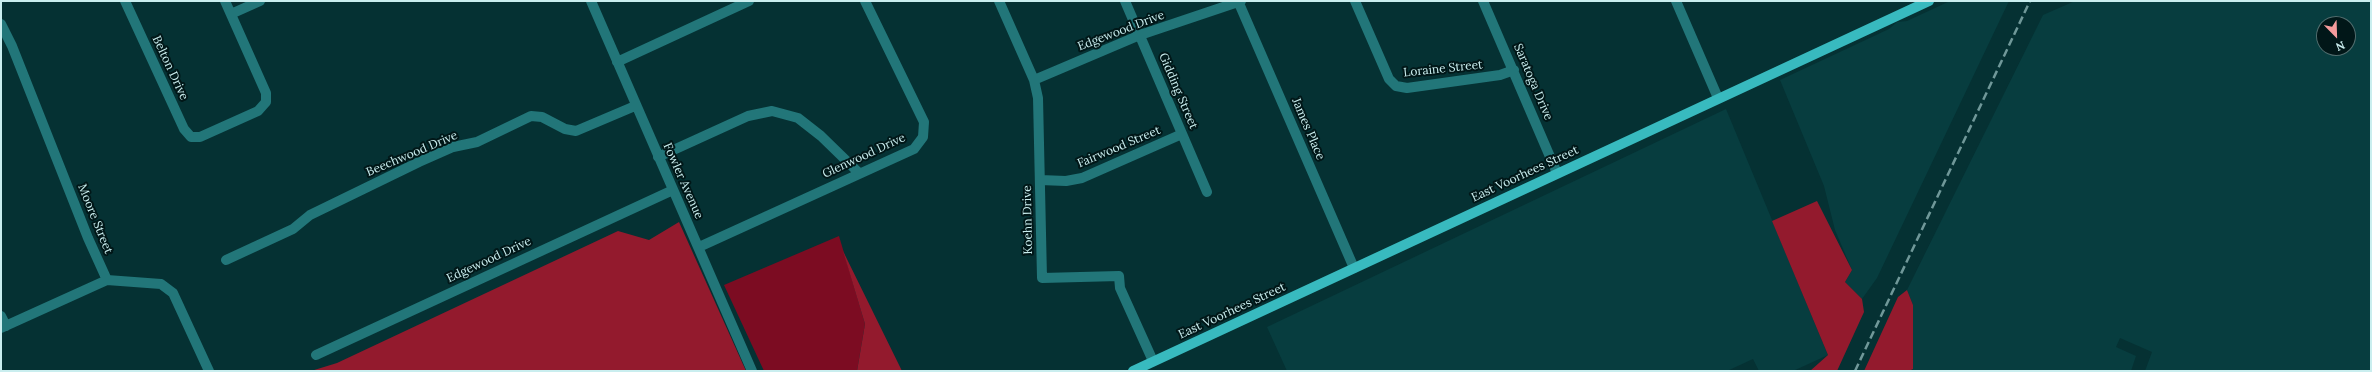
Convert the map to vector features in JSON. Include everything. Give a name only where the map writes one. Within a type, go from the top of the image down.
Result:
[{"type":"main road","name":"East Voorhees Street","points":[[1133,371],[1929,1]]},
{"type":"street","name":"Belton Drive","points":[[125,1],[184,129],[191,137],[200,137],[258,111],[266,102],[266,94],[231,14]]},
{"type":"street","points":[[225,1],[231,14],[260,1]]},
{"type":"street","name":"Fowler Avenue","points":[[591,1],[635,106],[674,190],[752,371]]},
{"type":"street","points":[[617,62],[749,1]]},
{"type":"street","name":"Glenwood Drive","points":[[699,247],[914,149],[923,137],[924,122],[865,1]]},
{"type":"street","name":"Koehn Drive","points":[[999,1],[1034,80],[1038,98],[1042,278],[1119,276],[1120,288],[1153,361]]},
{"type":"street","name":"Gidding Street","points":[[1125,1],[1207,192]]},
{"type":"street","name":"Edgewood Drive","points":[[1034,80],[1140,35],[1239,1]]},
{"type":"street","name":"James Place","points":[[1239,1],[1354,268]]},
{"type":"street","name":"Loraine Street","points":[[1355,1],[1388,79],[1396,86],[1407,88],[1492,76],[1514,70]]},
{"type":"street","name":"Saratoga Drive","points":[[1483,1],[1558,173]]},
{"type":"street","points":[[1676,1],[1718,98]]},
{"type":"street","name":"Moore Street","points":[[1,24],[15,53],[88,238],[107,280]]},
{"type":"street","name":"Beechwood Drive","points":[[226,260],[293,229],[310,215],[419,162],[453,147],[478,142],[531,116],[542,117],[566,129],[576,131],[635,106]]},
{"type":"street","points":[[658,157],[748,116],[772,111],[798,118],[821,136],[859,173]]},
{"type":"street","name":"Fairwood Street","points":[[1040,180],[1066,181],[1082,178],[1182,134]]},
{"type":"street","name":"Edgewood Drive","points":[[316,355],[674,190]]},
{"type":"street","points":[[1,316],[3,327],[107,280],[161,284],[173,293],[210,371]]},
{"type":"shaded area","points":[[1950,1],[2009,1],[1877,278],[1862,299],[1845,282],[1852,270],[1835,230],[1824,186],[1780,80],[1889,29],[1897,22],[1907,21]]},
{"type":"shaded area","points":[[2075,1],[2371,1],[2371,371],[2145,371],[2152,352],[2120,338],[2116,347],[2136,356],[2131,371],[1909,371],[1913,369],[1913,305],[1907,290],[2043,15]]},
{"type":"shaded area","points":[[1726,109],[1828,355],[1793,371],[1759,371],[1753,359],[1727,371],[1287,371],[1267,327]]},
{"type":"shaded area","points":[[1817,201],[1852,270],[1845,282],[1862,299],[1864,312],[1837,371],[1810,371],[1828,355],[1772,221]]},
{"type":"shaded area","points":[[679,222],[746,371],[311,371],[337,363],[618,231],[649,240]]},
{"type":"shaded area","points":[[839,236],[865,324],[857,371],[764,371],[724,285]]},
{"type":"shaded area","points":[[843,251],[902,371],[857,371],[865,324]]},
{"type":"shaded area","points":[[1907,290],[1913,305],[1913,369],[1909,371],[1864,371],[1898,297]]},
{"type":"railway","points":[[1855,371],[2030,1]]}]
